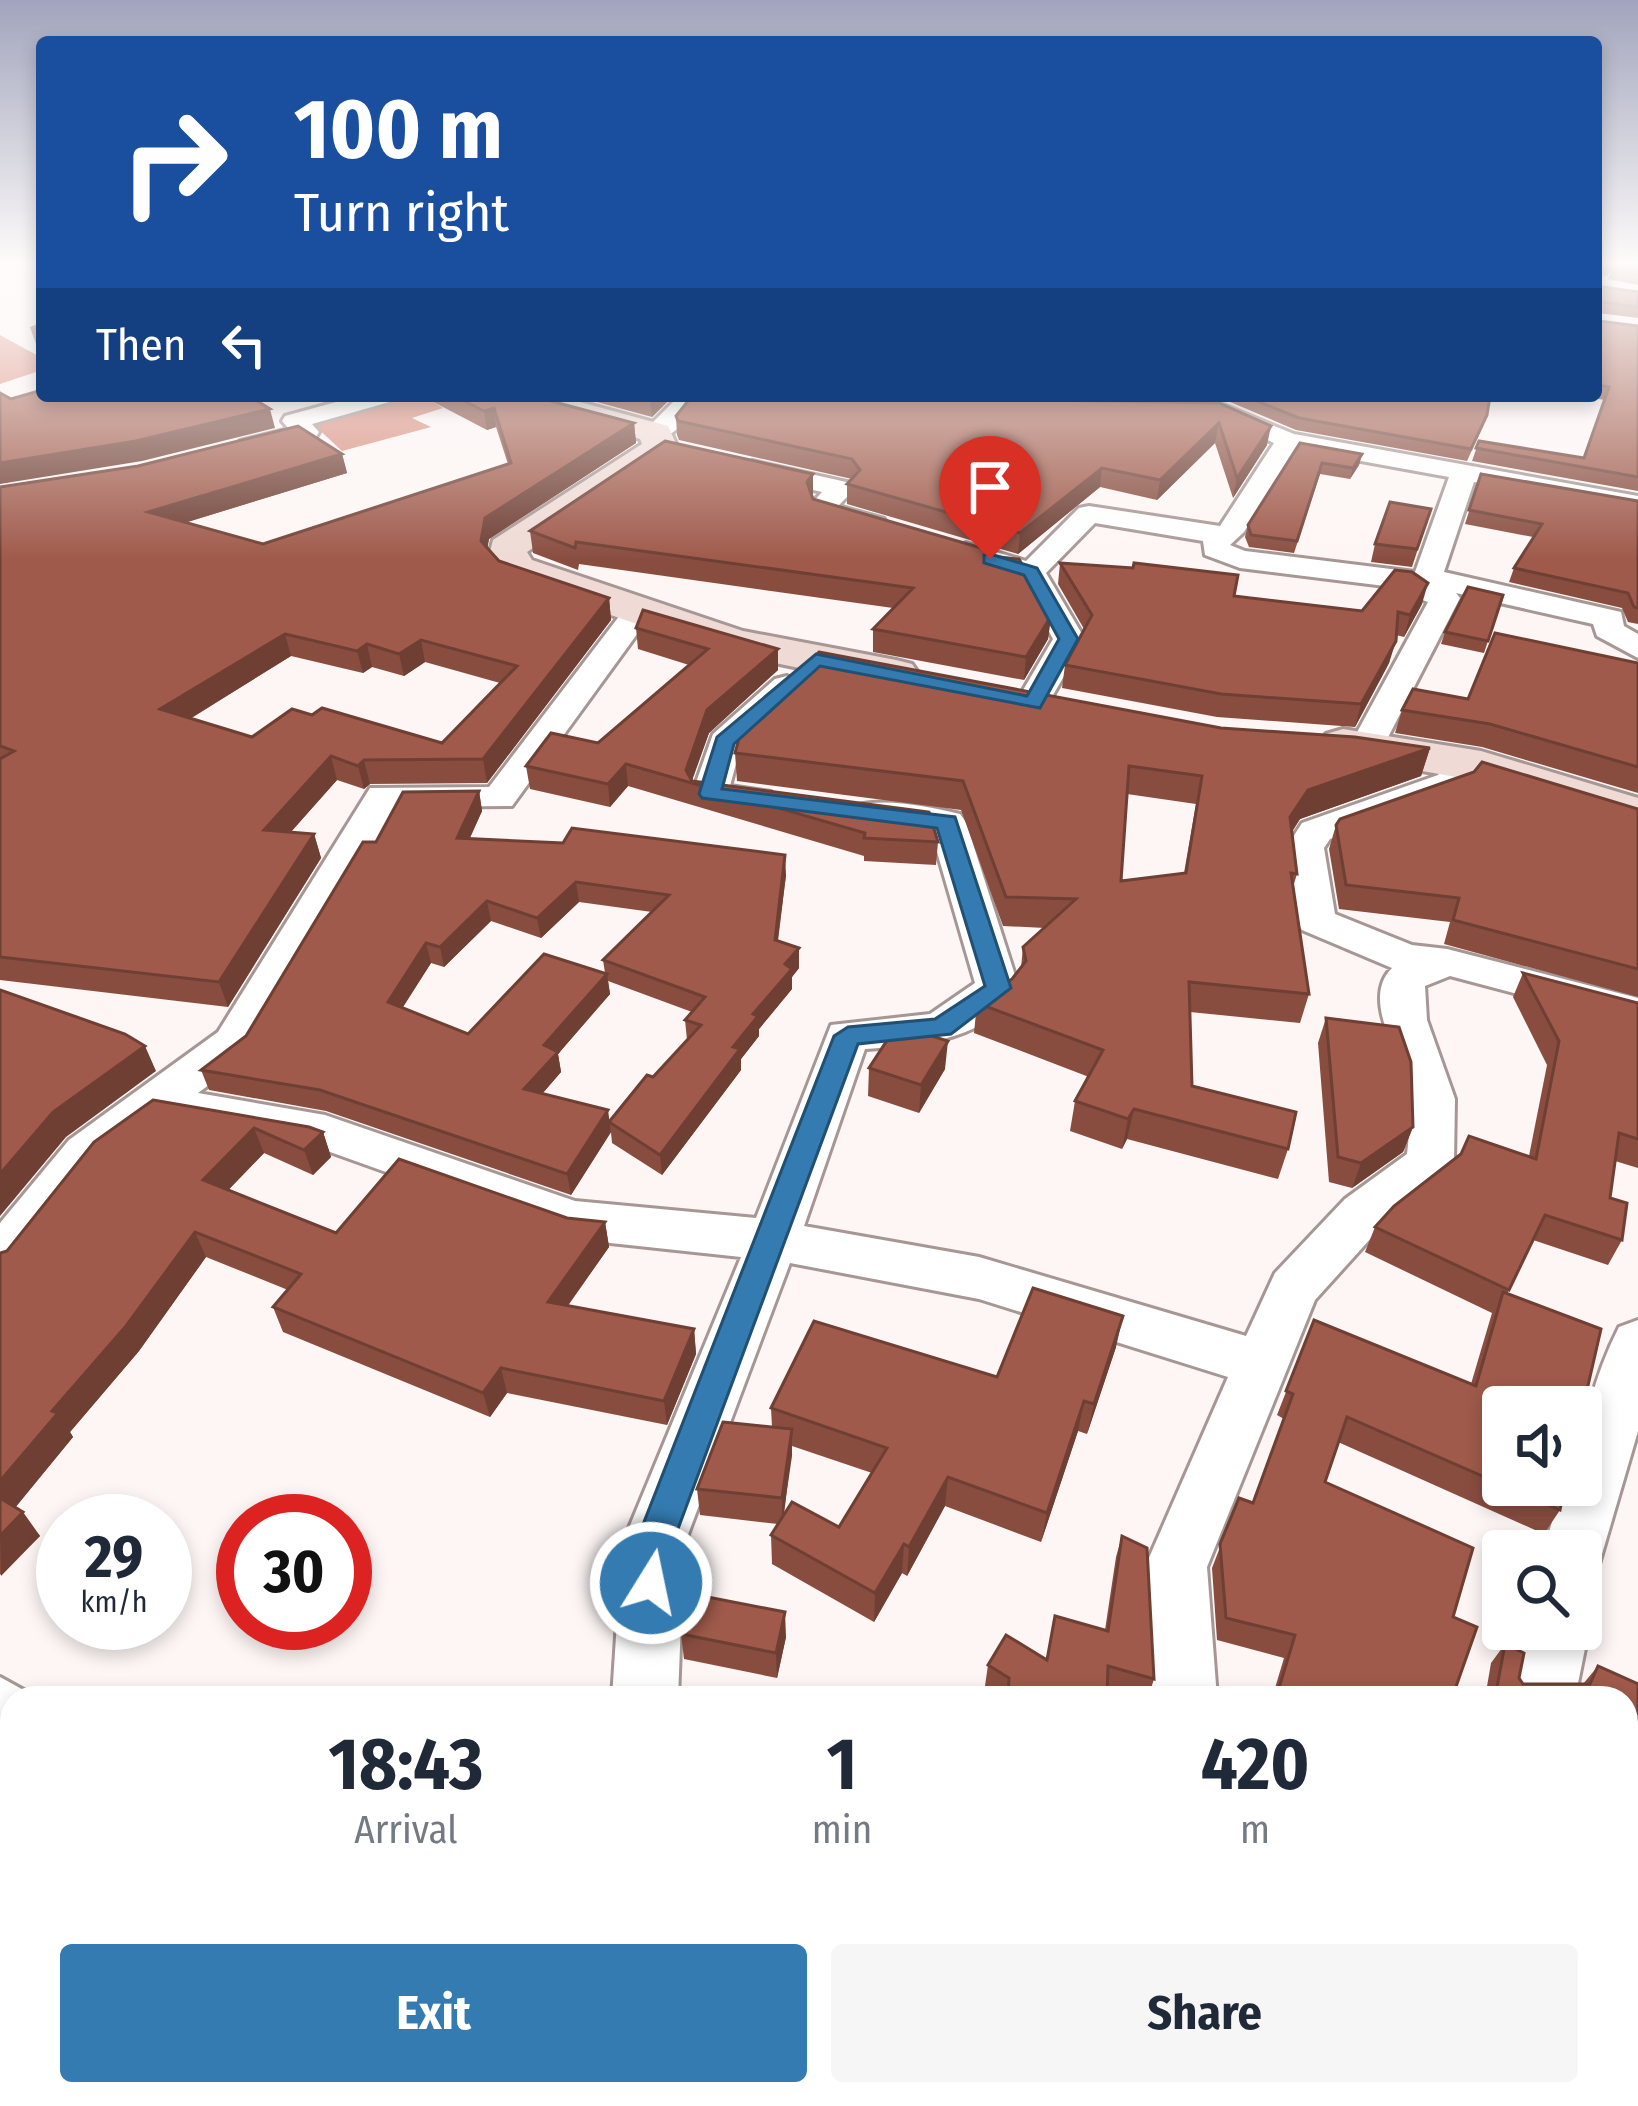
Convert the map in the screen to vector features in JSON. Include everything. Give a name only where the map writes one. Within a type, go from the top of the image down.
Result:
[{"type":"street","points":[[225,452],[307,432],[286,417],[357,402]]},
{"type":"street","points":[[539,402],[666,445]]},
{"type":"street","points":[[686,402],[671,422],[666,445],[507,548],[508,560],[518,569],[704,633],[937,683]]},
{"type":"street","points":[[1185,408],[1221,410],[1288,440],[1638,504]]},
{"type":"street","points":[[1031,572],[1089,514],[1219,535],[1230,532],[1288,440]]},
{"type":"street","points":[[728,464],[842,489],[825,502],[824,510],[907,535]]},
{"type":"street","points":[[1366,748],[1445,598],[1424,590],[1464,473]]},
{"type":"street","points":[[1219,535],[1215,549],[1222,555],[1426,579],[1610,619],[1608,629],[1638,648]]},
{"type":"street","points":[[948,547],[1031,572],[1069,639],[1014,700]]},
{"type":"street","points":[[0,1259],[86,1152],[234,1043],[382,796],[500,798],[641,608]]},
{"type":"street","points":[[646,1686],[653,1545],[848,1036],[941,1028],[998,988],[946,822],[710,794],[724,741],[816,660]]},
{"type":"street","points":[[1014,700],[1077,712]]},
{"type":"street","points":[[1304,742],[1481,766],[1638,815]]},
{"type":"street","points":[[1481,766],[1462,770],[1451,783],[1315,832],[1305,848],[1316,921],[1405,958],[1447,962],[1638,1012]]},
{"type":"street","points":[[1183,1686],[1176,1567],[1294,1288],[1363,1213],[1430,1162],[1436,1118],[1426,1074],[1400,1013],[1404,979],[1447,962]]},
{"type":"street","points":[[151,1101],[325,1132],[573,1220],[773,1240],[980,1278],[1261,1364]]},
{"type":"street","points":[[1583,1530],[1626,1421],[1638,1343]]},
{"type":"street","points":[[1545,1686],[1552,1650]]},
{"type":"shaded area","points":[[0,363],[36,363],[36,372],[0,384]]},
{"type":"shaded area","points":[[381,402],[433,402],[443,408],[412,418],[431,427],[342,451],[312,423]]},
{"type":"building","points":[[1602,363],[1638,363],[1638,477],[1476,448],[1479,441],[1584,458],[1609,387],[1602,386]]},
{"type":"building","points":[[36,392],[36,402],[259,402],[270,409],[136,441],[0,463],[0,393],[11,399]]},
{"type":"building","points":[[466,402],[555,402],[634,423],[485,518],[481,541],[499,561],[609,598],[483,759],[364,760],[358,766],[331,756],[264,830],[314,834],[219,982],[0,957],[0,759],[14,751],[0,746],[0,487],[138,466],[298,426],[342,454],[148,512],[263,544],[511,463],[494,408],[484,411]],"holes":[[[285,634],[357,651],[367,644],[399,654],[421,640],[517,666],[442,743],[322,708],[312,715],[292,709],[252,737],[160,709]]]},
{"type":"building","points":[[687,402],[1219,403],[1271,426],[1237,478],[1219,423],[1160,480],[1102,468],[1020,533],[847,484],[860,470],[852,459],[678,421],[676,416]]},
{"type":"building","points":[[1259,402],[1489,402],[1471,449],[1299,418]]},
{"type":"building","points":[[665,441],[813,474],[807,482],[813,499],[995,552],[990,556],[1019,559],[1051,616],[1026,657],[873,629],[913,588],[576,542],[575,548],[530,531]]},
{"type":"building","points":[[1300,443],[1362,454],[1353,468],[1322,463],[1297,541],[1251,535],[1248,525]]},
{"type":"building","points":[[1481,474],[1638,501],[1638,608],[1628,593],[1514,568],[1542,524],[1469,510]]},
{"type":"building","points":[[1390,502],[1431,509],[1417,549],[1375,544]]},
{"type":"building","points":[[1060,563],[1133,568],[1134,563],[1238,575],[1234,596],[1362,611],[1395,570],[1412,572],[1428,583],[1410,615],[1398,612],[1396,641],[1361,704],[1221,694],[1065,665],[1092,615]]},
{"type":"building","points":[[1468,587],[1503,595],[1488,641],[1445,632]]},
{"type":"building","points":[[643,610],[778,649],[707,710],[686,770],[692,781],[929,812],[938,842],[864,838],[865,833],[626,764],[608,784],[526,766],[551,733],[598,743],[708,649],[636,628]]},
{"type":"building","points":[[1495,633],[1638,663],[1638,767],[1490,724],[1402,710],[1413,689],[1468,699]]},
{"type":"building","points":[[819,652],[1221,728],[1355,737],[1430,748],[1308,790],[1290,817],[1297,874],[1291,873],[1309,994],[1189,982],[1192,1086],[1296,1112],[1288,1149],[1134,1109],[1128,1119],[1075,1101],[1103,1050],[977,1003],[1012,979],[1026,961],[1023,947],[1076,899],[1006,897],[963,781],[735,753],[744,720]],"holes":[[[1129,766],[1202,776],[1186,873],[1121,881]]]},
{"type":"building","points":[[1482,762],[1638,809],[1638,969],[1453,920],[1459,898],[1346,885],[1336,825],[1340,819],[1474,772]]},
{"type":"building","points":[[479,791],[457,838],[563,843],[572,828],[785,855],[775,940],[799,948],[785,964],[792,969],[753,1014],[758,1016],[733,1047],[740,1049],[660,1155],[609,1122],[647,1075],[653,1077],[701,1025],[685,1020],[705,997],[603,960],[669,895],[576,882],[537,918],[487,901],[440,947],[426,943],[388,1002],[468,1034],[544,954],[607,974],[544,1045],[558,1052],[524,1089],[608,1110],[567,1174],[320,1090],[201,1070],[246,1036],[363,842],[376,842],[403,792]]},
{"type":"building","points":[[1523,973],[1638,1003],[1638,1139],[1619,1133],[1610,1198],[1627,1203],[1622,1240],[1545,1215],[1509,1290],[1375,1227],[1394,1206],[1461,1154],[1469,1136],[1536,1159],[1559,1041]]},
{"type":"building","points":[[0,990],[125,1034],[145,1046],[53,1112],[0,1174]]},
{"type":"building","points":[[1326,1018],[1399,1027],[1411,1062],[1413,1127],[1361,1163],[1338,1157]]},
{"type":"building","points":[[897,1025],[948,1041],[921,1085],[869,1068]]},
{"type":"building","points":[[153,1100],[323,1132],[304,1150],[254,1128],[203,1180],[336,1233],[399,1159],[567,1218],[605,1222],[548,1302],[694,1329],[664,1401],[501,1368],[483,1393],[273,1307],[301,1274],[195,1232],[126,1326],[52,1411],[58,1413],[0,1481],[0,1253],[7,1251],[94,1142]]},
{"type":"building","points":[[1033,1288],[1123,1316],[1094,1404],[1084,1401],[1047,1513],[948,1477],[909,1547],[904,1544],[875,1593],[771,1535],[792,1502],[839,1527],[887,1448],[771,1408],[814,1321],[997,1377]]},
{"type":"building","points":[[1503,1292],[1601,1329],[1588,1386],[1482,1386],[1482,1476],[1347,1417],[1325,1482],[1473,1548],[1453,1617],[1477,1627],[1456,1686],[1280,1686],[1295,1635],[1226,1618],[1220,1544],[1239,1498],[1253,1503],[1293,1394],[1286,1391],[1314,1320],[1476,1386]]},
{"type":"building","points":[[723,1422],[792,1429],[782,1498],[697,1489]]},
{"type":"building","points":[[0,1498],[23,1512],[0,1536]]},
{"type":"building","points":[[1122,1536],[1147,1548],[1154,1679],[1108,1666],[1107,1686],[1009,1686],[1009,1678],[988,1665],[1006,1635],[1047,1660],[1055,1616],[1108,1631]]},
{"type":"building","points":[[682,1592],[785,1612],[776,1653],[681,1634]]},
{"type":"building","points":[[1504,1650],[1518,1650],[1524,1653],[1519,1678],[1523,1684],[1590,1684],[1598,1666],[1638,1686],[1497,1686]]},
{"type":"route","points":[[651,1583],[653,1545],[848,1036],[941,1028],[998,988],[946,822],[710,794],[724,741],[816,660],[1033,704],[1069,639],[1031,572],[990,559]]}]
